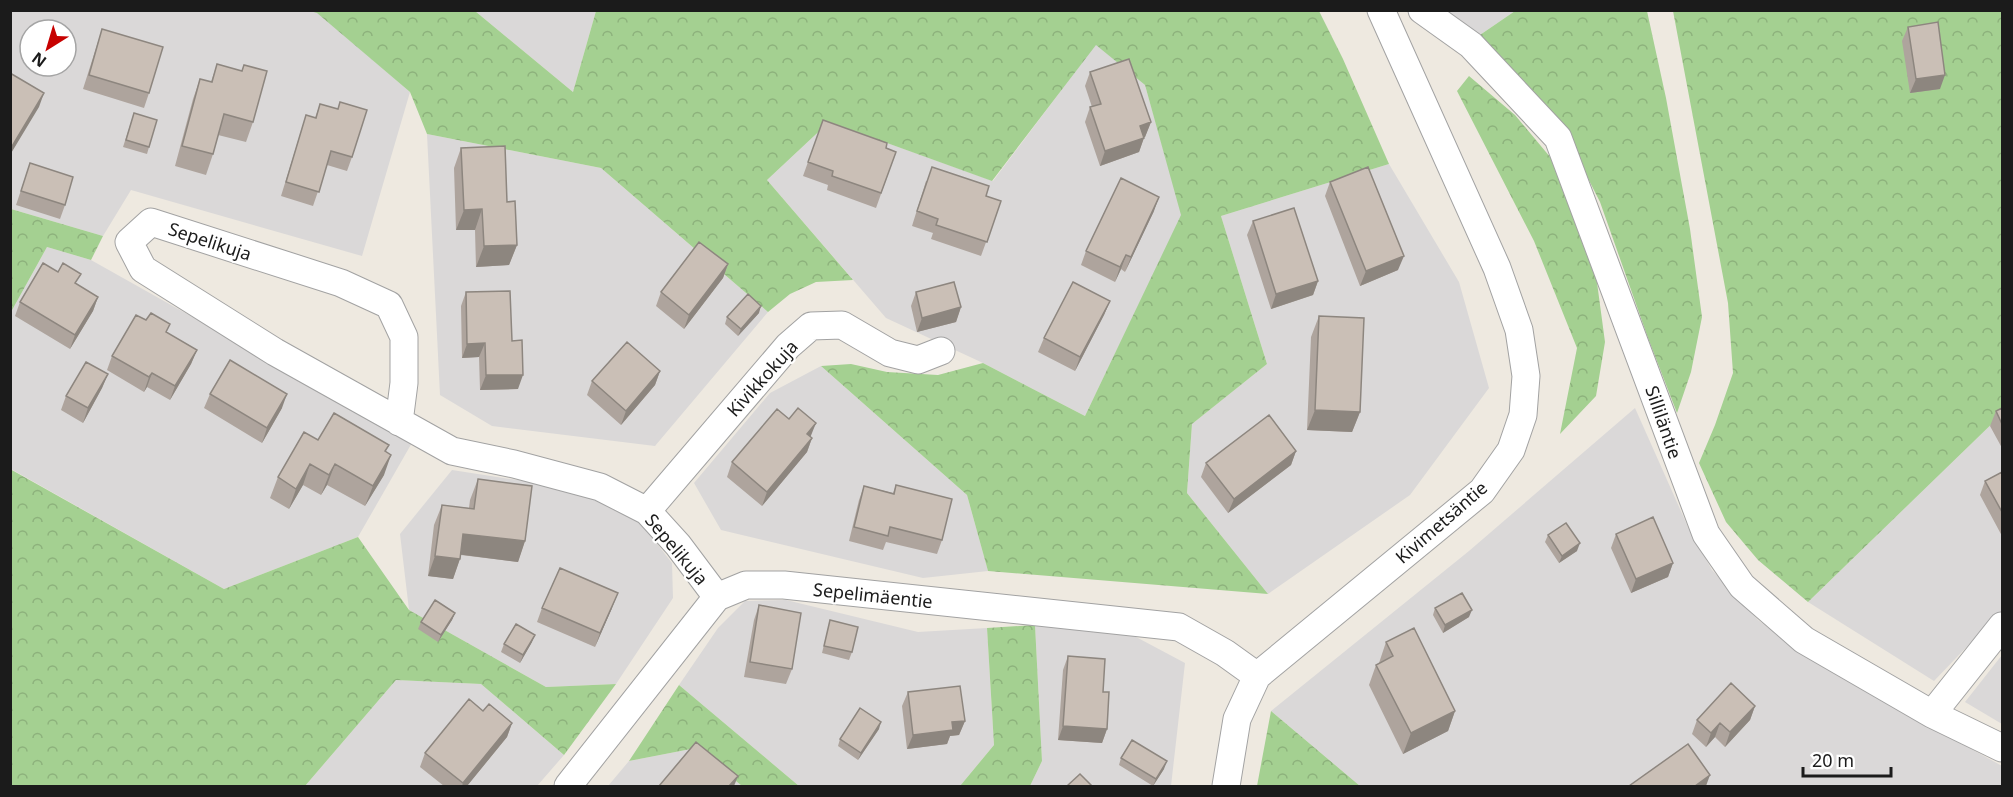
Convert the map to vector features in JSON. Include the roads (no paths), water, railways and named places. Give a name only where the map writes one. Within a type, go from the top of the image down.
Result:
[{"type":"street","name":"Kivimetsäntie","points":[[1226,786],[1237,719],[1257,676],[1482,491],[1511,450],[1523,415],[1526,376],[1519,330],[1497,268],[1381,10]]},
{"type":"street","name":"Silliläntie","points":[[1422,10],[1471,45],[1558,138],[1706,534],[1742,586],[1804,640],[1932,714],[2002,748]]},
{"type":"street","name":"Sepelikuja","points":[[399,422],[404,383],[404,337],[389,305],[341,283],[151,222],[129,242],[143,269],[275,352],[399,422],[452,451],[514,464],[600,487],[647,511],[678,545],[717,597]]},
{"type":"street","name":"Kivikkokuja","points":[[647,511],[789,345],[811,326],[842,325],[890,352],[918,360],[941,351]]},
{"type":"street","name":"Sepelimäentie","points":[[568,786],[717,597],[746,585],[784,585],[1179,627],[1225,653],[1257,676]]},
{"type":"street","points":[[1932,714],[2002,626]]}]
